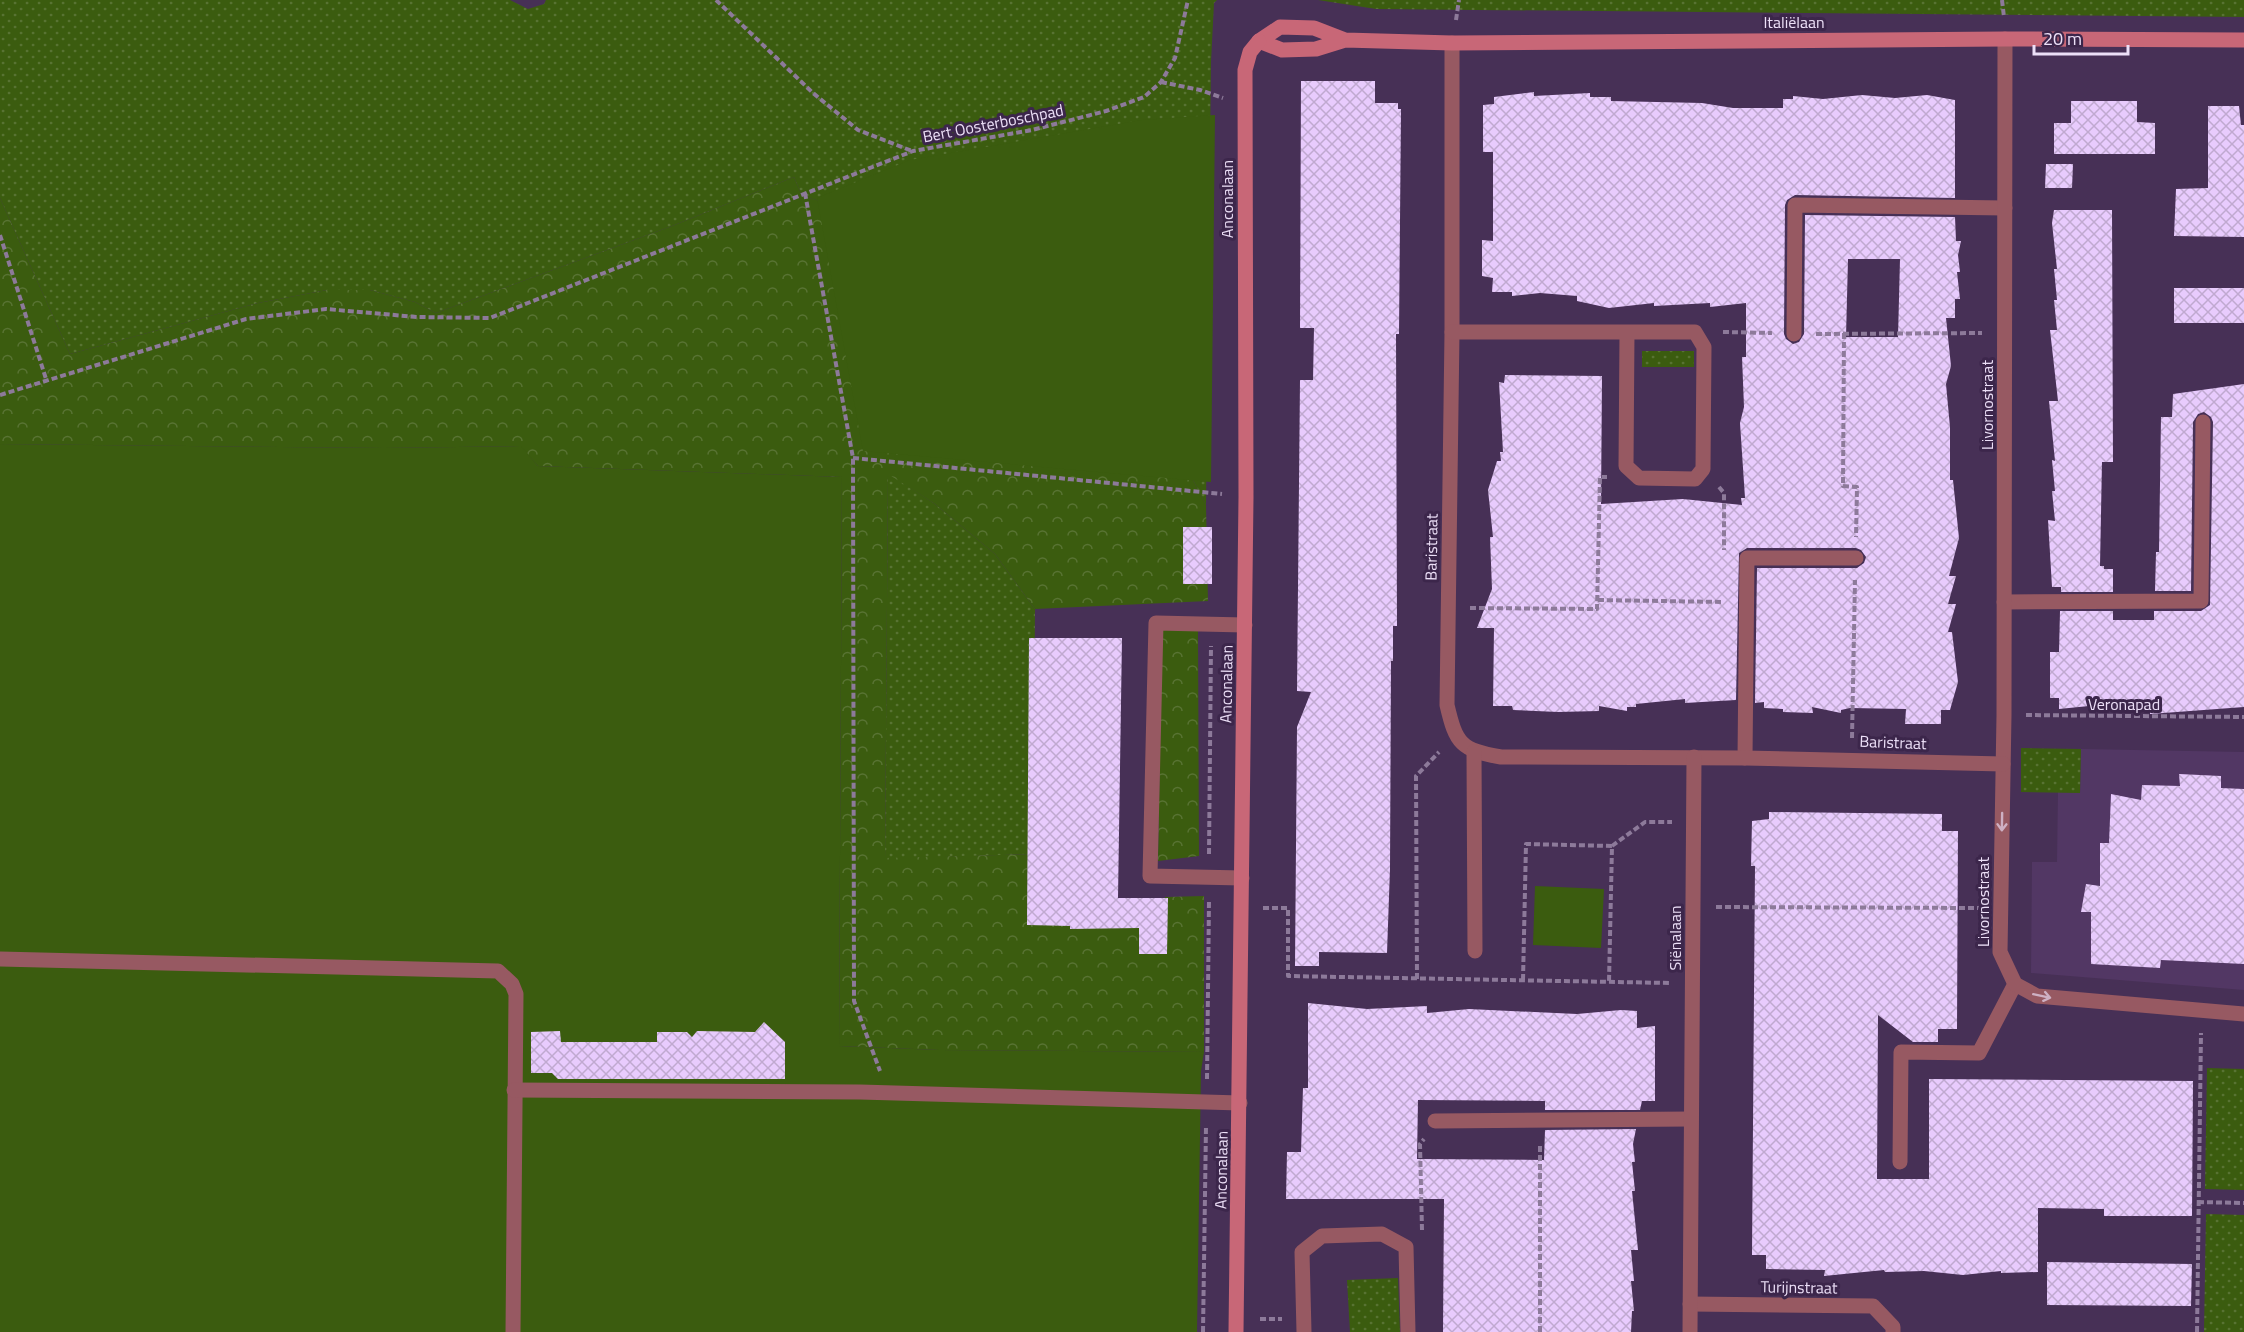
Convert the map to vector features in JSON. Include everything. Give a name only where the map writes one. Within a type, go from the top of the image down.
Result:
[{"type":"street","name":"Italiëlaan","points":[[1259,41],[1280,27],[1314,28],[1345,40]]},
{"type":"street","name":"Livornostraat","points":[[2005,39],[2004,715],[2000,952],[2015,984]]},
{"type":"street","name":"Italiëlaan","points":[[1259,41],[1282,50],[1316,49],[1345,40],[1452,42],[2244,40]]},
{"type":"street","name":"Anconalaan","points":[[1236,1332],[1246,497],[1245,70],[1250,52],[1259,41]]},
{"type":"street","name":"Baristraat","points":[[1452,42],[1452,332],[1447,705],[1454,735]]},
{"type":"street","points":[[1794,334],[1795,205],[2005,208]]},
{"type":"street","points":[[1452,332],[1695,332],[1704,347],[1703,469],[1695,479],[1639,478],[1626,466],[1627,333]]},
{"type":"street","points":[[2004,602],[2201,601],[2203,422]]},
{"type":"street","points":[[1745,758],[1747,558],[1856,558]]},
{"type":"street","points":[[1242,878],[1150,876],[1156,623],[1245,625]]},
{"type":"street","points":[[1454,735],[1474,752],[1475,951]]},
{"type":"street","name":"Baristraat","points":[[1474,752],[1501,757],[1694,757],[2003,764]]},
{"type":"street","name":"Siënalaan","points":[[1690,1332],[1694,757]]},
{"type":"street","points":[[0,959],[498,971],[512,984],[516,994],[513,1332]]},
{"type":"street","points":[[1900,1162],[1901,1052],[1978,1053],[2015,984],[2037,996],[2244,1014]]},
{"type":"street","points":[[514,1090],[889,1093],[1240,1103]]},
{"type":"street","points":[[1436,1121],[1691,1119]]},
{"type":"street","points":[[1304,1332],[1302,1252],[1322,1236],[1382,1234],[1406,1247],[1408,1332]]},
{"type":"street","name":"Turijnstraat","points":[[1690,1304],[1873,1306],[1893,1327],[1893,1332]]},
{"type":"path","name":"Bert Oosterboschpad","points":[[716,0],[813,93],[858,130],[913,151],[1032,130],[1106,111],[1144,97],[1161,82],[1175,58],[1188,0]]},
{"type":"path","points":[[1161,82],[1200,90],[1245,106]]},
{"type":"path","points":[[0,395],[246,319],[326,309],[417,317],[490,318],[913,151]]},
{"type":"path","points":[[805,192],[853,458],[854,1001],[889,1093]]},
{"type":"path","points":[[0,236],[47,382]]},
{"type":"path","points":[[1695,332],[2005,333]]},
{"type":"path","points":[[853,458],[1246,497]]},
{"type":"path","points":[[1703,469],[1725,493],[1724,557],[1747,558]]},
{"type":"path","points":[[1449,608],[1598,609],[1600,477],[1639,478]]},
{"type":"path","points":[[1598,600],[1747,603]]},
{"type":"path","points":[[1203,1332],[1211,624]]},
{"type":"path","name":"Veronapad","points":[[2004,715],[2244,717]]},
{"type":"path","points":[[1417,979],[1416,776],[1454,735]]},
{"type":"path","points":[[1523,980],[1526,844],[1612,846],[1645,822],[1693,822]]},
{"type":"path","points":[[1609,982],[1612,846]]},
{"type":"path","points":[[1693,906],[2000,909]]},
{"type":"path","points":[[1242,907],[1288,908],[1288,976],[1692,984]]},
{"type":"path","points":[[2197,1332],[2201,1010]]},
{"type":"path","points":[[1540,1119],[1540,1332]]},
{"type":"path","points":[[1406,1247],[1422,1231],[1420,1144],[1436,1121]]},
{"type":"path","points":[[2198,1202],[2244,1203]]},
{"type":"shaded area","points":[[2081,749],[2244,752],[2244,990],[2031,973],[2032,862],[2057,862],[2058,792],[2080,793]]},
{"type":"green space","points":[[0,0],[510,0],[528,9],[544,4],[546,0],[1217,0],[1214,3],[1211,62],[1206,505],[1116,331],[965,241],[802,196],[794,177],[672,226],[436,313],[415,302],[370,290],[327,290],[258,303],[70,354],[0,198]]},
{"type":"green space","points":[[1318,0],[2244,0],[2244,17],[1376,9]]},
{"type":"green space","points":[[1215,115],[1211,482],[863,451],[817,198],[910,160],[1142,120]]},
{"type":"green space","points":[[794,177],[802,196],[965,241],[1116,331],[1206,505],[1208,601],[1035,609],[995,554],[935,504],[888,474],[885,858],[1033,854],[1031,920],[1164,921],[1165,897],[1204,896],[1204,1052],[939,1050],[839,1046],[842,477],[538,466],[520,446],[385,448],[0,444],[0,198],[70,354],[258,303],[327,290],[370,290],[415,302],[436,313],[672,226]]},
{"type":"green space","points":[[1642,351],[1694,351],[1694,367],[1642,367]]},
{"type":"green space","points":[[0,444],[385,448],[521,446],[538,466],[842,477],[839,1046],[939,1050],[1204,1052],[1201,1071],[1197,1332],[0,1332]]},
{"type":"green space","points":[[888,473],[935,504],[995,554],[1035,609],[1033,854],[885,859]]},
{"type":"green space","points":[[1162,629],[1198,631],[1199,856],[1158,861]]},
{"type":"green space","points":[[2021,748],[2081,749],[2080,793],[2021,792]]},
{"type":"green space","points":[[1535,886],[1604,889],[1601,948],[1533,945]]},
{"type":"green space","points":[[2207,1068],[2244,1069],[2244,1190],[2205,1189]]},
{"type":"green space","points":[[2206,1214],[2244,1215],[2244,1332],[2204,1332]]},
{"type":"green space","points":[[1398,1278],[1400,1332],[1350,1332],[1347,1280]]},
{"type":"building","points":[[1301,81],[1375,81],[1375,103],[1398,103],[1398,109],[1401,109],[1399,334],[1396,334],[1397,626],[1393,626],[1393,661],[1391,661],[1390,869],[1387,953],[1319,952],[1319,966],[1295,966],[1297,727],[1311,692],[1297,691],[1300,380],[1313,380],[1314,328],[1300,328]]},
{"type":"building","points":[[1534,92],[1534,96],[1590,93],[1590,97],[1611,97],[1611,101],[1702,103],[1733,108],[1783,108],[1783,99],[1793,99],[1793,96],[1823,99],[1862,95],[1895,98],[1927,95],[1955,100],[1955,198],[1795,195],[1787,200],[1785,205],[1784,334],[1786,339],[1793,344],[1799,342],[1804,334],[1805,215],[1955,217],[1956,241],[1961,241],[1958,255],[1960,272],[1957,272],[1960,299],[1955,299],[1955,318],[1946,318],[1951,366],[1946,384],[1950,427],[1950,480],[1953,480],[1959,538],[1949,576],[1956,576],[1948,604],[1956,604],[1948,632],[1952,632],[1958,682],[1950,710],[1941,710],[1941,724],[1905,724],[1906,709],[1850,708],[1841,710],[1841,713],[1812,707],[1813,713],[1783,712],[1783,709],[1764,708],[1764,702],[1755,703],[1757,568],[1857,568],[1864,563],[1866,557],[1861,550],[1856,548],[1747,548],[1739,553],[1736,700],[1685,703],[1685,699],[1636,704],[1636,707],[1627,707],[1627,711],[1599,706],[1599,711],[1558,712],[1513,710],[1512,706],[1493,706],[1494,628],[1477,628],[1492,589],[1490,537],[1493,537],[1488,490],[1497,461],[1501,461],[1500,452],[1503,452],[1499,382],[1504,383],[1505,375],[1602,376],[1601,504],[1683,499],[1742,505],[1741,498],[1745,498],[1740,423],[1744,407],[1742,357],[1746,357],[1746,303],[1710,307],[1710,303],[1654,306],[1654,303],[1609,308],[1577,301],[1577,296],[1540,293],[1512,296],[1512,292],[1492,292],[1493,278],[1482,276],[1482,240],[1493,241],[1493,152],[1483,152],[1483,105],[1494,104],[1494,97]],"holes":[[[1848,259],[1900,259],[1898,337],[1846,337]]]},
{"type":"building","points":[[2071,101],[2137,101],[2137,122],[2155,123],[2155,154],[2054,154],[2054,123],[2071,123]]},
{"type":"building","points":[[2208,106],[2239,106],[2241,125],[2244,125],[2244,237],[2174,236],[2176,189],[2208,188]]},
{"type":"building","points":[[2046,164],[2073,164],[2072,188],[2045,188]]},
{"type":"building","points":[[2054,210],[2112,210],[2113,462],[2102,462],[2100,566],[2104,566],[2104,569],[2113,569],[2113,592],[2061,592],[2061,587],[2052,587],[2048,520],[2055,521],[2052,460],[2055,461],[2049,401],[2058,401],[2050,330],[2057,330],[2054,269],[2057,269],[2052,223]]},
{"type":"building","points":[[2174,288],[2244,288],[2244,323],[2174,323]]},
{"type":"building","points":[[2244,384],[2244,707],[2150,714],[2150,707],[2101,712],[2089,709],[2089,706],[2059,709],[2059,698],[2050,698],[2050,652],[2059,652],[2060,611],[2113,611],[2113,620],[2154,620],[2154,611],[2201,611],[2210,605],[2213,422],[2211,417],[2204,412],[2198,414],[2193,422],[2191,591],[2155,591],[2156,552],[2159,552],[2161,417],[2172,417],[2173,394]]},
{"type":"building","points":[[1183,527],[1212,527],[1212,584],[1183,584]]},
{"type":"building","points":[[1029,638],[1122,638],[1118,898],[1168,898],[1167,954],[1139,954],[1139,928],[1070,929],[1070,926],[1027,925]]},
{"type":"building","points":[[2179,774],[2221,776],[2221,788],[2244,789],[2244,964],[2161,960],[2160,968],[2091,964],[2091,912],[2081,912],[2086,884],[2100,886],[2100,843],[2109,843],[2111,794],[2141,800],[2142,785],[2180,786]]},
{"type":"building","points":[[1769,812],[1942,814],[1942,831],[1958,831],[1957,1029],[1938,1029],[1938,1042],[1913,1042],[1878,1015],[1877,1179],[1929,1179],[1929,1079],[2193,1081],[2192,1216],[2104,1216],[2104,1209],[2038,1208],[2038,1272],[2001,1273],[2001,1271],[1963,1275],[1924,1271],[1885,1272],[1884,1270],[1824,1276],[1825,1270],[1766,1269],[1766,1255],[1752,1255],[1755,866],[1751,866],[1752,821],[1769,819]]},
{"type":"building","points":[[1308,1003],[1367,1009],[1427,1006],[1427,1013],[1469,1009],[1577,1014],[1637,1011],[1637,1028],[1655,1026],[1655,1101],[1642,1101],[1640,1110],[1545,1110],[1545,1101],[1418,1100],[1417,1159],[1544,1160],[1545,1130],[1636,1129],[1633,1144],[1635,1162],[1632,1162],[1635,1191],[1632,1191],[1638,1250],[1631,1250],[1634,1311],[1632,1311],[1631,1332],[1443,1332],[1444,1199],[1286,1199],[1287,1152],[1301,1152],[1303,1088],[1308,1088]]},
{"type":"building","points":[[764,1022],[785,1042],[785,1079],[558,1079],[552,1073],[531,1073],[531,1032],[560,1031],[561,1042],[657,1042],[657,1032],[687,1032],[692,1037],[697,1031],[755,1032]]},
{"type":"building","points":[[2047,1262],[2192,1264],[2191,1306],[2047,1305]]}]
